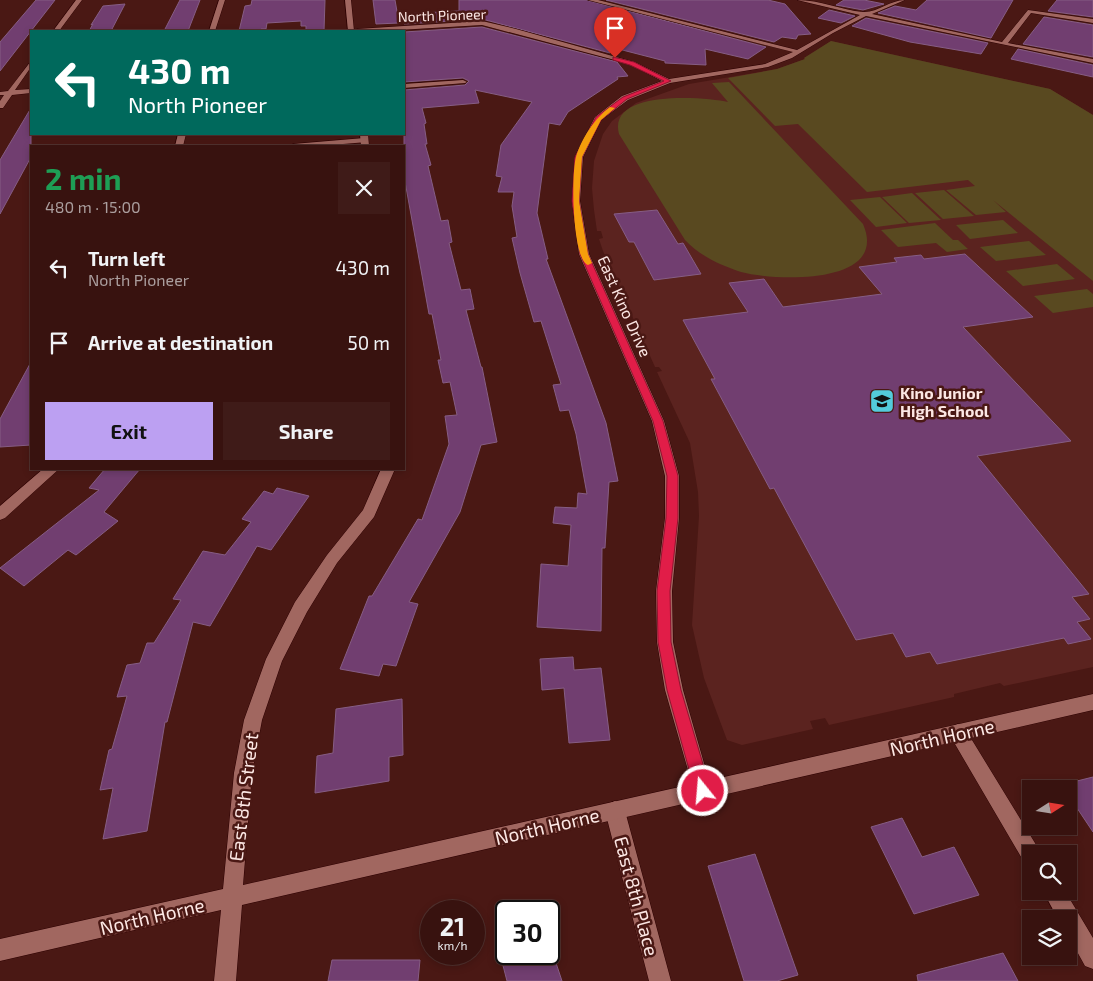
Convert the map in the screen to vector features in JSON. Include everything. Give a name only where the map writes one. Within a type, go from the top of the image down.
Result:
[{"type":"street","points":[[57,30],[79,0]]},
{"type":"street","points":[[212,30],[222,0]]},
{"type":"street","points":[[348,0],[352,30]]},
{"type":"street","points":[[591,0],[799,52]]},
{"type":"street","points":[[800,0],[864,15],[1093,61]]},
{"type":"street","name":"East Kino Drive","points":[[703,791],[674,690],[665,642],[664,591],[672,518],[672,476],[658,421],[584,254],[576,201],[579,157],[598,119],[625,98],[668,81],[756,69],[790,57],[831,32],[864,15],[902,0]]},
{"type":"street","points":[[1004,44],[1030,11],[1093,21]]},
{"type":"street","name":"North Pioneer","points":[[373,30],[482,23],[632,63],[668,81]]},
{"type":"street","points":[[0,106],[30,65]]},
{"type":"street","points":[[405,86],[463,82]]},
{"type":"street","points":[[0,93],[30,91]]},
{"type":"street","points":[[305,145],[364,140]]},
{"type":"street","points":[[0,514],[51,470]]},
{"type":"street","name":"East 8th Street","points":[[226,981],[231,898],[243,773],[253,720],[274,659],[301,607],[332,559],[369,513],[388,470]]},
{"type":"street","name":"North Horne","points":[[0,950],[1093,702]]},
{"type":"street","points":[[958,733],[1025,845]]},
{"type":"street","name":"East 8th Place","points":[[615,810],[660,981]]},
{"type":"street","points":[[1058,900],[1093,958]]},
{"type":"shaded area","name":"Kino Junior High School","points":[[831,41],[1050,89],[1093,115],[1093,667],[1004,686],[1000,683],[954,694],[954,697],[829,725],[825,718],[810,721],[813,729],[742,745],[727,740],[704,678],[692,625],[699,516],[698,492],[690,443],[657,372],[662,371],[659,367],[655,367],[603,251],[599,239],[603,238],[601,231],[597,231],[594,210],[592,188],[594,161],[603,134],[612,121],[636,103],[689,84],[777,69],[805,59]]},
{"type":"shaded area","points":[[831,41],[1050,89],[1093,115],[1093,281],[993,200],[1006,212],[976,215],[946,190],[975,186],[968,180],[867,192],[798,124],[775,126],[728,78],[777,69],[805,59]]},
{"type":"shaded area","points":[[729,82],[863,224],[867,244],[860,259],[845,269],[824,275],[778,277],[757,275],[741,272],[718,263],[697,251],[685,240],[619,134],[619,120],[628,109],[642,103],[660,99],[680,98],[728,102],[712,83]]},
{"type":"shaded area","points":[[944,190],[974,216],[943,219],[915,193]]},
{"type":"shaded area","points":[[912,193],[941,220],[909,223],[882,197]]},
{"type":"shaded area","points":[[880,197],[907,223],[876,227],[850,200]]},
{"type":"shaded area","points":[[1003,220],[1018,233],[970,239],[956,225]]},
{"type":"shaded area","points":[[935,223],[953,240],[958,240],[968,249],[947,252],[936,243],[898,247],[881,230]]},
{"type":"shaded area","points":[[1029,241],[1046,255],[996,261],[980,247]]},
{"type":"shaded area","points":[[1057,264],[1075,279],[1023,286],[1006,271]]},
{"type":"shaded area","points":[[1087,289],[1093,294],[1093,307],[1053,313],[1034,296]]},
{"type":"building","points":[[36,0],[55,0],[0,71],[0,42]]},
{"type":"building","points":[[180,0],[200,0],[188,30],[165,30]]},
{"type":"building","points":[[252,0],[325,0],[324,30],[306,30],[306,26],[301,26],[301,21],[267,23],[266,29],[261,30],[239,30],[245,6],[251,5]]},
{"type":"building","points":[[373,0],[395,0],[399,23],[376,24]]},
{"type":"building","points":[[459,0],[586,0],[766,47],[748,59],[705,49],[706,65],[665,63],[665,61],[603,45],[610,53],[482,19],[404,24],[404,14],[459,11]]},
{"type":"building","points":[[606,0],[768,0],[785,4],[811,34],[798,35],[796,39],[782,37],[774,42]]},
{"type":"building","points":[[844,0],[864,0],[884,4],[863,10],[836,5]]},
{"type":"building","points":[[927,0],[1013,0],[991,38],[878,13],[895,6],[916,10]]},
{"type":"building","points":[[1057,0],[1093,0],[1093,17],[1048,11]]},
{"type":"building","points":[[125,4],[112,30],[90,30],[93,24],[91,25],[103,6]]},
{"type":"building","points":[[829,10],[855,16],[841,23],[818,18]]},
{"type":"building","points":[[1044,17],[1093,25],[1093,57],[1023,44]]},
{"type":"building","points":[[866,18],[988,43],[981,54],[910,42],[852,26]]},
{"type":"building","points":[[482,27],[617,62],[628,76],[617,77],[618,79],[568,112],[560,125],[549,123],[537,213],[548,259],[546,259],[606,423],[618,481],[609,482],[605,548],[602,548],[601,631],[537,627],[541,564],[568,566],[571,525],[553,523],[555,507],[577,508],[578,493],[587,494],[576,434],[569,410],[560,411],[553,385],[561,384],[541,321],[534,322],[520,273],[512,238],[517,237],[512,206],[514,192],[498,192],[502,177],[496,176],[501,145],[532,102],[475,90],[479,103],[422,108],[426,123],[424,124],[427,144],[425,144],[431,165],[428,166],[441,221],[448,220],[452,242],[449,243],[461,290],[470,289],[474,309],[466,310],[482,367],[497,442],[481,445],[460,512],[409,602],[418,604],[396,666],[383,664],[379,676],[340,669],[369,596],[372,596],[418,519],[422,520],[449,444],[445,416],[457,415],[450,382],[443,383],[438,360],[441,360],[432,314],[429,314],[405,182],[405,90],[465,85],[469,81],[463,78],[405,82],[405,32]]},
{"type":"building","points":[[1018,49],[1093,65],[1093,77],[1011,59]]},
{"type":"building","points":[[30,110],[30,159],[0,214],[0,160]]},
{"type":"building","points":[[657,210],[678,244],[683,243],[701,274],[654,280],[634,242],[629,242],[614,214]]},
{"type":"building","points":[[965,254],[1033,317],[963,327],[1071,441],[977,456],[1089,594],[1072,597],[1090,619],[1077,622],[1091,639],[1068,644],[1064,638],[937,664],[930,652],[906,657],[893,633],[856,640],[774,488],[770,489],[711,379],[715,379],[683,320],[748,312],[729,283],[764,279],[783,307],[882,294],[859,267],[897,262],[894,258],[921,255],[924,259]]},
{"type":"building","points":[[30,364],[30,445],[0,447],[0,419]]},
{"type":"building","points":[[104,470],[139,470],[104,512],[118,521],[76,555],[68,550],[24,586],[0,568],[99,490],[89,488]]},
{"type":"building","points":[[277,488],[309,496],[271,550],[257,546],[210,626],[193,622],[167,722],[165,722],[147,831],[103,839],[113,788],[100,790],[109,750],[112,749],[127,696],[117,697],[127,665],[140,663],[147,643],[154,643],[181,600],[173,599],[203,551],[225,555],[251,522],[242,519],[264,491],[273,494]]},
{"type":"building","points":[[573,657],[574,670],[601,668],[610,740],[569,743],[564,688],[542,690],[540,659]]},
{"type":"building","points":[[402,699],[403,755],[389,757],[389,781],[315,793],[317,756],[333,753],[336,709]]},
{"type":"building","points":[[1093,777],[1093,832],[1078,810],[1078,781]]},
{"type":"building","points":[[902,818],[922,857],[954,847],[979,895],[914,914],[871,827]]},
{"type":"building","points":[[755,854],[798,975],[777,981],[744,981],[708,866]]},
{"type":"building","points":[[1003,953],[1018,981],[918,981],[917,975]]},
{"type":"building","points":[[332,960],[420,960],[418,981],[328,981]]},
{"type":"building","points":[[503,965],[557,965],[562,981],[507,981]]},
{"type":"slow traffic","points":[[588,263],[584,254],[578,224],[576,201],[579,157],[598,119],[612,108]]},
{"type":"place","name":"Kino Junior High School","points":[[882,401]]},
{"type":"route","points":[[615,58],[632,63],[668,81],[625,98],[598,119],[579,157],[576,201],[578,224],[584,254],[658,421],[672,476],[672,518],[664,591],[665,642],[674,690],[703,791]]}]
